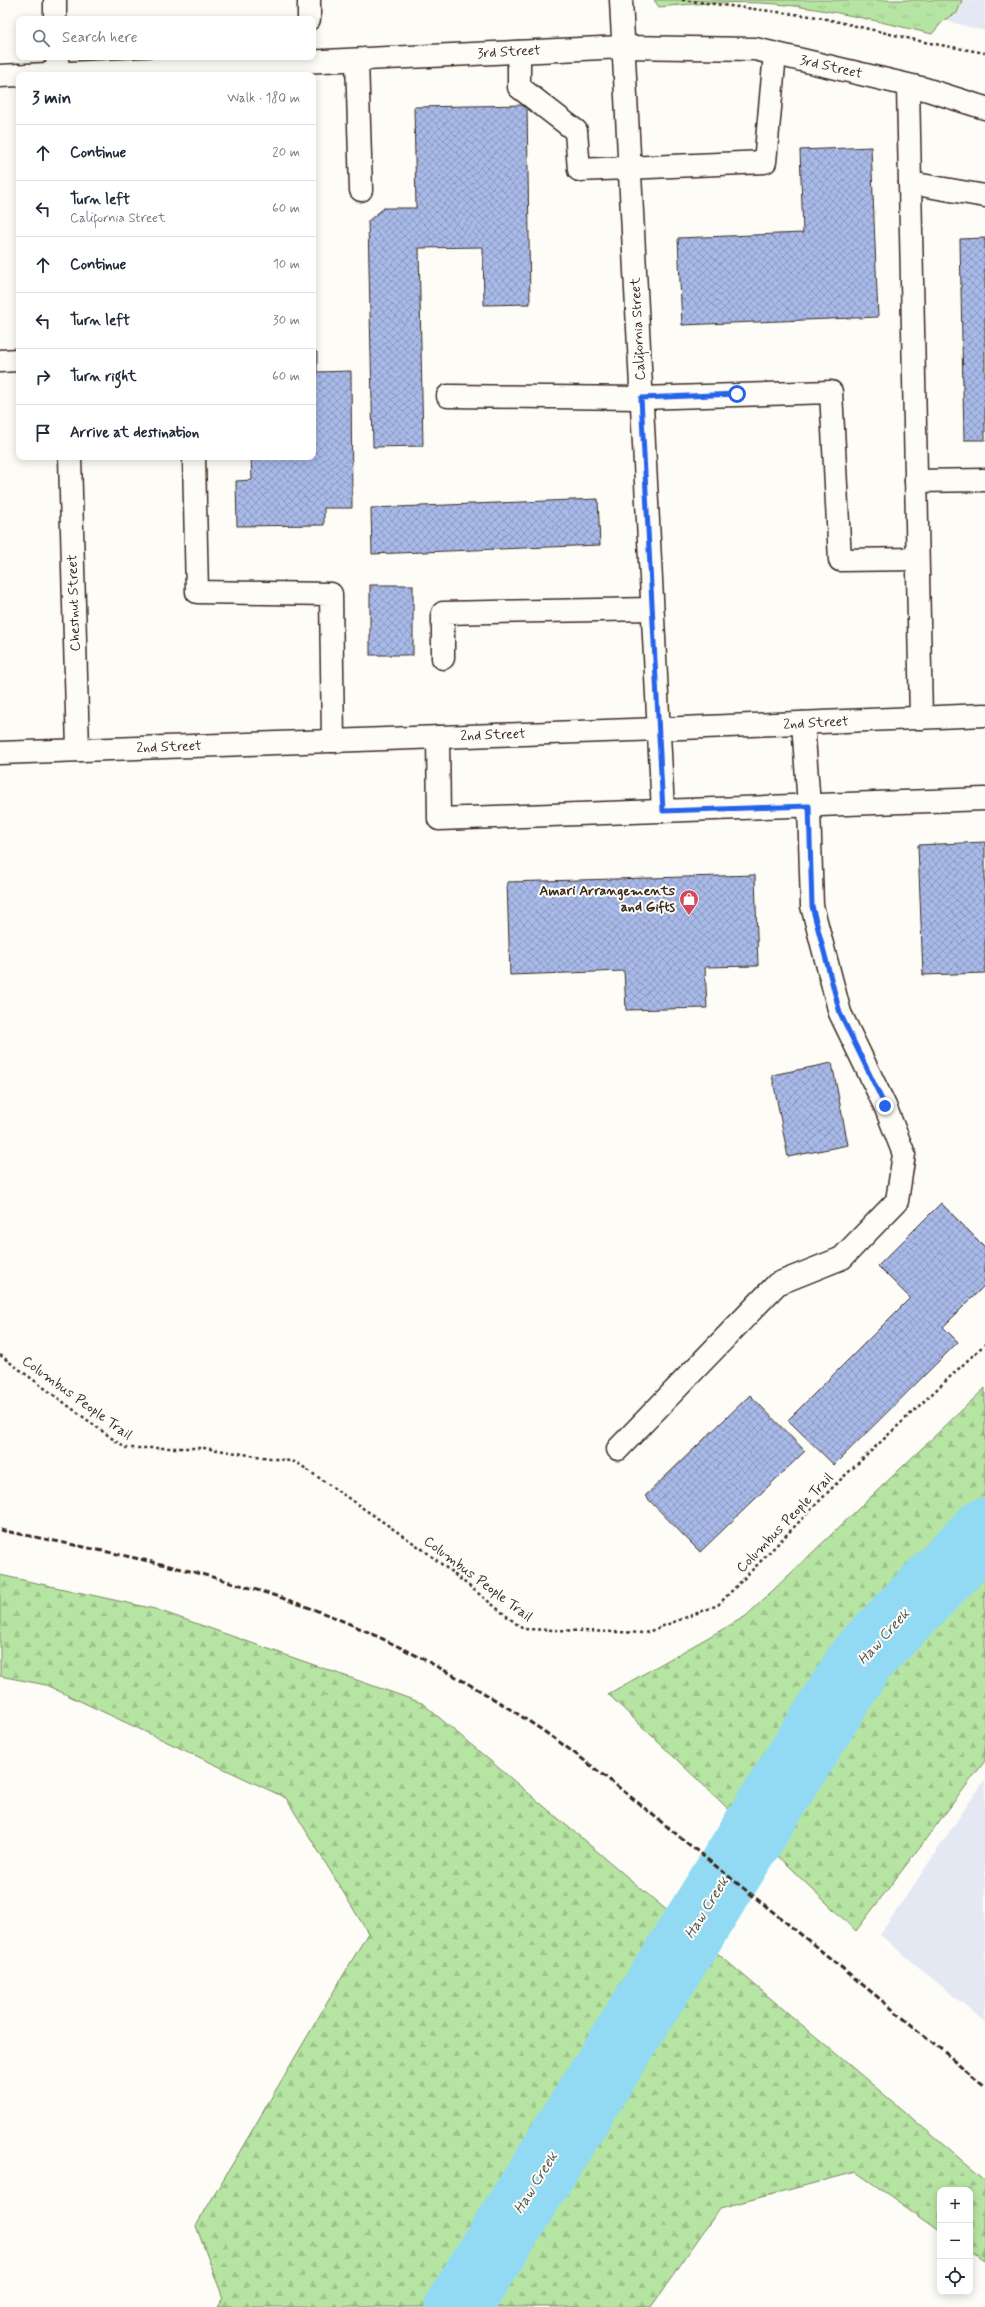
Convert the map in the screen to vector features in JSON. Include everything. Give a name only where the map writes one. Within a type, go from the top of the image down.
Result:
[{"type":"main road","points":[[55,0],[55,16]]},
{"type":"main road","points":[[309,0],[309,16]]},
{"type":"main road","name":"California Street","points":[[621,0],[663,811]]},
{"type":"main road","name":"3rd Street","points":[[42,72],[58,69],[311,60],[357,60],[623,47],[755,49],[908,86],[985,108]]},
{"type":"main road","points":[[519,52],[519,88],[576,131],[579,170],[765,162],[775,54]]},
{"type":"main road","points":[[357,60],[361,190]]},
{"type":"main road","points":[[0,76],[16,75]]},
{"type":"main road","points":[[908,86],[921,718]]},
{"type":"main road","points":[[910,183],[985,196]]},
{"type":"main road","points":[[0,361],[16,360]]},
{"type":"main road","points":[[448,396],[641,398],[831,392],[840,560],[917,559]]},
{"type":"main road","name":"Chestnut Street","points":[[70,460],[78,750]]},
{"type":"main road","points":[[194,460],[197,592],[331,594],[334,741]]},
{"type":"main road","points":[[916,481],[985,480]]},
{"type":"main road","points":[[443,658],[443,613],[652,609]]},
{"type":"main road","name":"2nd Street","points":[[0,753],[438,738],[985,715]]},
{"type":"main road","points":[[618,1449],[777,1284],[842,1258],[897,1201],[904,1154],[885,1106],[840,1013],[812,906],[809,806],[803,723]]},
{"type":"main road","points":[[438,738],[439,819],[985,799]]},
{"type":"path","points":[[682,0],[818,17],[924,42],[985,53]]},
{"type":"path","name":"Columbus People Trail","points":[[0,1355],[125,1448],[204,1448],[296,1462],[426,1551],[523,1629],[645,1633],[718,1605],[837,1483],[985,1344]]},
{"type":"shaded area","points":[[846,0],[985,0],[985,31],[901,9]]},
{"type":"shaded area","points":[[985,1779],[985,2022],[880,1935]]},
{"type":"green space","points":[[654,0],[962,0],[957,13],[944,20],[932,34],[855,16],[796,6],[762,3],[732,3],[659,7]]},
{"type":"green space","points":[[985,1388],[985,1761],[856,1931],[608,1694],[746,1616]]},
{"type":"green space","points":[[0,1575],[155,1609],[422,1703],[985,2180],[985,2262],[973,2254],[973,2187],[937,2187],[937,2229],[856,2172],[720,2208],[651,2307],[217,2307],[223,2298],[196,2226],[368,1933],[286,1798],[46,1685],[0,1676]]},
{"type":"building","points":[[527,105],[530,304],[484,305],[483,247],[419,248],[423,446],[373,447],[368,221],[384,208],[416,208],[414,107]]},
{"type":"building","points":[[871,147],[878,317],[682,325],[678,238],[803,233],[800,150]]},
{"type":"building","points":[[985,238],[985,440],[964,440],[960,239]]},
{"type":"building","points":[[316,352],[317,372],[351,371],[352,508],[324,508],[324,525],[237,526],[236,481],[252,480],[251,460],[316,460]]},
{"type":"building","points":[[598,499],[600,545],[372,554],[371,508]]},
{"type":"building","points":[[370,585],[413,585],[413,655],[370,655]]},
{"type":"building","points":[[985,842],[985,973],[923,975],[918,845]]},
{"type":"building","points":[[755,875],[758,966],[705,967],[707,1008],[626,1010],[624,971],[510,975],[507,882]]},
{"type":"building","points":[[832,1063],[848,1145],[788,1157],[772,1075]]},
{"type":"building","points":[[941,1203],[985,1247],[985,1285],[943,1327],[958,1342],[834,1465],[788,1420],[910,1298],[878,1266]]},
{"type":"building","points":[[750,1395],[805,1451],[700,1552],[645,1496]]},
{"type":"waterway","name":"Haw Creek","points":[[458,2307],[862,1658],[985,1531]]},
{"type":"railway","points":[[0,1530],[101,1550],[201,1574],[250,1588],[299,1604],[346,1622],[412,1653],[449,1673],[486,1694],[539,1728],[603,1775],[847,1972],[985,2086]]},
{"type":"place","name":"Amari Arrangements and Gifts","points":[[689,916]]},
{"type":"route","points":[[737,394],[641,398],[663,811],[809,806],[812,906],[840,1013],[885,1106]]}]
